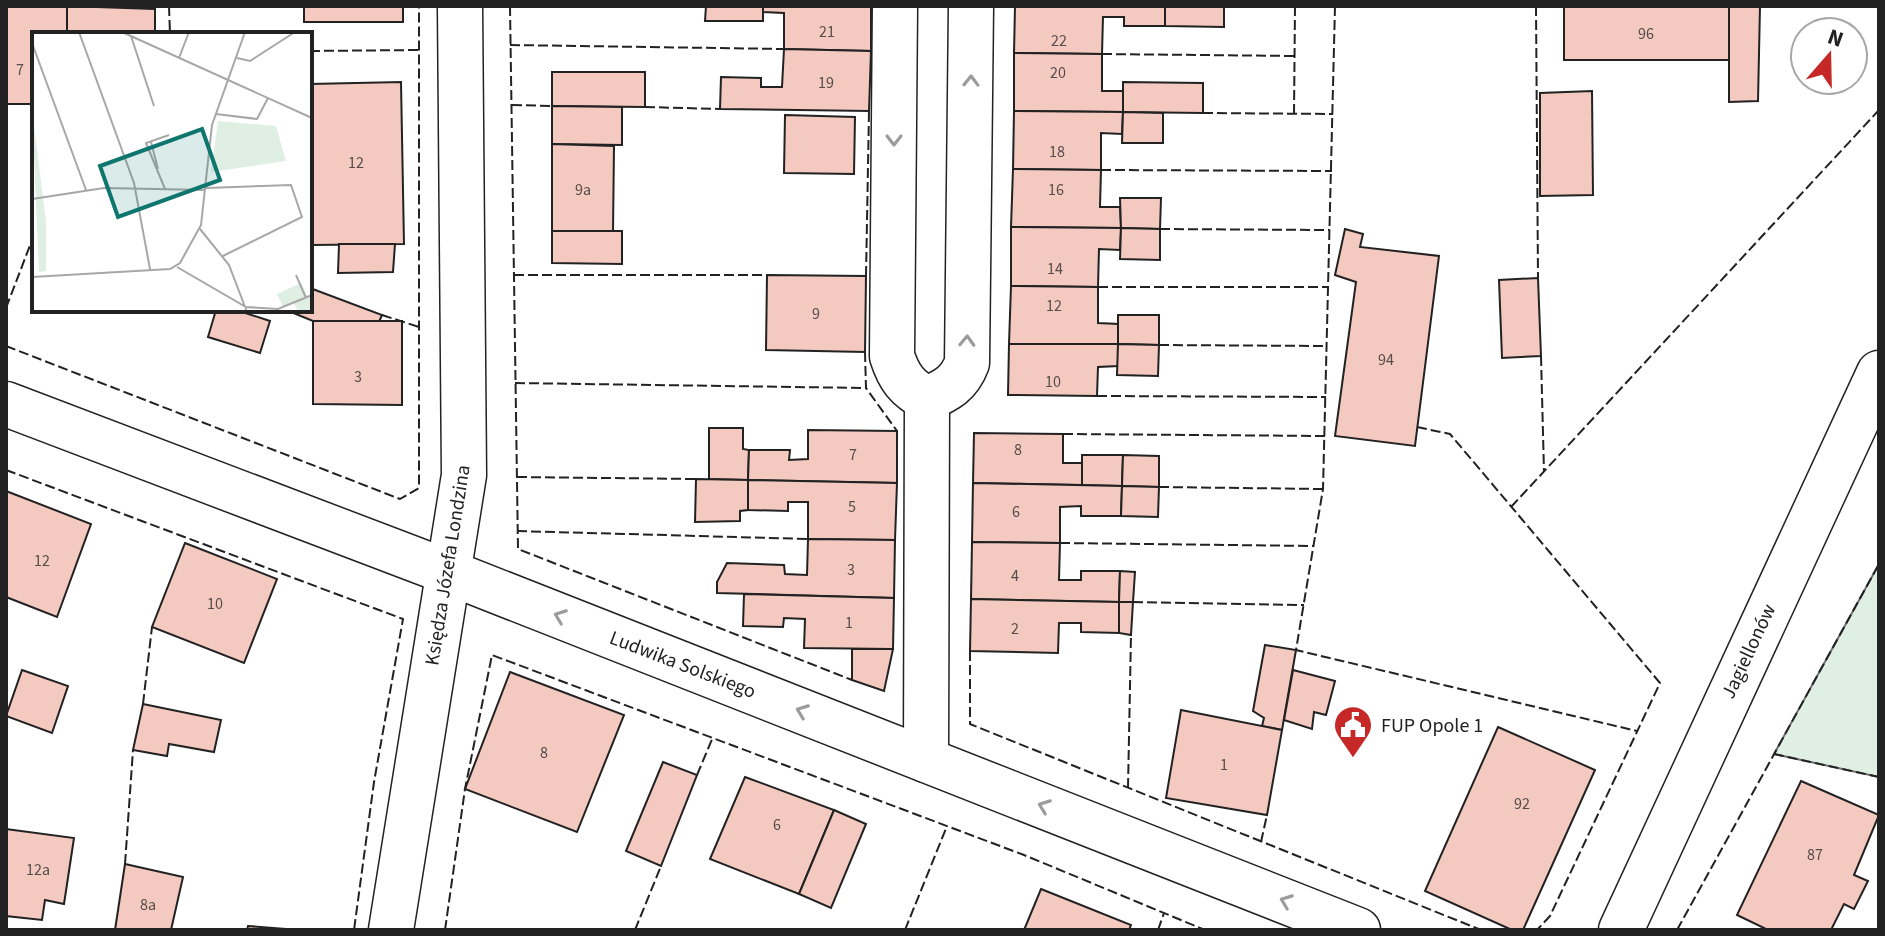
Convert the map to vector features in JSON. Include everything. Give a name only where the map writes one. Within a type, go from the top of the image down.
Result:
[{"type":"street","name":"Księdza Józefa Londzina","points":[[391,930],[464,475],[460,6]]},
{"type":"street","points":[[895,6],[892,356],[898,374],[910,389],[927,399]]},
{"type":"street","points":[[927,399],[949,389],[961,378],[967,363],[971,6]]},
{"type":"street","name":"Jagiellonów","points":[[1621,930],[1879,373]]},
{"type":"street","points":[[926,760],[927,399]]},
{"type":"street","name":"Ludwika Solskiego","points":[[6,404],[448,572],[1358,930]]},
{"type":"green space","points":[[1879,564],[1879,777],[1774,754]]},
{"type":"building","points":[[6,6],[67,6],[67,32],[32,32],[32,104],[6,104]]},
{"type":"building","points":[[67,6],[155,9],[155,32],[67,32]]},
{"type":"building","points":[[304,6],[403,6],[403,22],[304,22]]},
{"type":"building","points":[[706,6],[763,6],[763,21],[705,21]]},
{"type":"building","points":[[763,6],[871,6],[871,51],[784,49],[784,13],[763,12]]},
{"type":"building","points":[[1015,6],[1165,6],[1165,26],[1124,26],[1124,17],[1103,17],[1102,54],[1014,53]]},
{"type":"building","points":[[1165,6],[1224,6],[1224,27],[1165,26]]},
{"type":"building","points":[[1564,6],[1729,6],[1729,60],[1564,60]]},
{"type":"building","points":[[1729,6],[1760,6],[1758,101],[1729,102]]},
{"type":"building","points":[[784,49],[871,51],[869,111],[720,109],[721,77],[761,78],[761,87],[782,87]]},
{"type":"building","points":[[1014,53],[1102,54],[1102,91],[1123,91],[1123,112],[1014,111]]},
{"type":"building","points":[[552,72],[645,72],[645,107],[552,106]]},
{"type":"building","points":[[401,82],[404,244],[313,245],[312,84]]},
{"type":"building","points":[[1123,82],[1203,83],[1203,113],[1123,112]]},
{"type":"building","points":[[1592,91],[1593,195],[1540,196],[1540,93]]},
{"type":"building","points":[[552,106],[622,107],[622,145],[552,144]]},
{"type":"building","points":[[1014,111],[1123,112],[1122,134],[1101,133],[1101,170],[1013,169]]},
{"type":"building","points":[[1123,112],[1163,113],[1163,143],[1122,143]]},
{"type":"building","points":[[785,115],[855,117],[854,174],[784,173]]},
{"type":"building","points":[[552,144],[614,146],[613,232],[552,231]]},
{"type":"building","points":[[1013,169],[1101,170],[1100,207],[1120,207],[1121,228],[1011,227]]},
{"type":"building","points":[[1120,198],[1161,198],[1160,229],[1121,228]]},
{"type":"building","points":[[1011,227],[1121,228],[1120,250],[1099,249],[1098,287],[1011,286]]},
{"type":"building","points":[[1121,228],[1160,229],[1160,260],[1120,259]]},
{"type":"building","points":[[1345,229],[1363,234],[1360,247],[1439,256],[1415,446],[1335,436],[1356,282],[1335,275]]},
{"type":"building","points":[[552,231],[622,231],[622,264],[552,263]]},
{"type":"building","points":[[339,244],[395,244],[393,272],[338,273]]},
{"type":"building","points":[[767,275],[866,276],[865,352],[766,350]]},
{"type":"building","points":[[1538,278],[1541,356],[1502,358],[1499,280]]},
{"type":"building","points":[[1011,286],[1098,287],[1098,323],[1119,324],[1118,344],[1009,344]]},
{"type":"building","points":[[312,289],[382,315],[379,322],[313,321],[291,312],[312,312]]},
{"type":"building","points":[[215,312],[242,312],[270,321],[260,353],[208,337]]},
{"type":"building","points":[[1118,315],[1159,315],[1159,345],[1118,344]]},
{"type":"building","points":[[313,321],[402,321],[402,405],[313,404]]},
{"type":"building","points":[[1009,344],[1118,344],[1118,366],[1098,367],[1097,396],[1008,395]]},
{"type":"building","points":[[1118,344],[1159,345],[1158,376],[1117,375]]},
{"type":"building","points":[[709,428],[743,428],[743,449],[749,450],[748,480],[709,479]]},
{"type":"building","points":[[808,430],[897,431],[897,483],[748,480],[749,450],[790,450],[789,460],[808,459]]},
{"type":"building","points":[[974,433],[1063,434],[1063,463],[1082,463],[1082,485],[973,483]]},
{"type":"building","points":[[1082,455],[1123,455],[1122,486],[1082,485]]},
{"type":"building","points":[[1123,455],[1159,456],[1159,487],[1122,486]]},
{"type":"building","points":[[696,479],[748,480],[748,510],[740,511],[740,521],[695,522]]},
{"type":"building","points":[[748,480],[897,483],[895,540],[808,539],[808,502],[788,502],[788,511],[748,510]]},
{"type":"building","points":[[973,483],[1122,486],[1121,516],[1081,516],[1081,506],[1060,507],[1060,543],[972,542]]},
{"type":"building","points":[[1122,486],[1159,487],[1158,517],[1121,516]]},
{"type":"building","points":[[6,491],[91,524],[57,617],[6,597]]},
{"type":"building","points":[[808,539],[895,540],[894,598],[717,593],[717,582],[727,563],[784,565],[785,574],[807,575]]},
{"type":"building","points":[[972,542],[1060,543],[1059,580],[1081,580],[1081,571],[1120,571],[1119,602],[971,599]]},
{"type":"building","points":[[185,543],[277,579],[244,663],[152,627]]},
{"type":"building","points":[[1120,571],[1135,572],[1133,602],[1119,602]]},
{"type":"building","points":[[744,594],[894,598],[893,649],[804,648],[805,619],[784,618],[783,627],[743,626]]},
{"type":"building","points":[[971,599],[1119,602],[1119,633],[1081,632],[1081,623],[1059,623],[1058,653],[970,651]]},
{"type":"building","points":[[1119,602],[1133,602],[1131,635],[1119,633]]},
{"type":"building","points":[[1265,645],[1296,650],[1282,730],[1262,726],[1264,718],[1253,711]]},
{"type":"building","points":[[852,649],[893,649],[884,691],[852,680]]},
{"type":"building","points":[[22,670],[68,686],[52,733],[6,716]]},
{"type":"building","points":[[1293,670],[1335,681],[1326,715],[1314,712],[1312,729],[1284,720]]},
{"type":"building","points":[[510,672],[624,715],[577,832],[465,789]]},
{"type":"building","points":[[143,704],[221,720],[214,752],[169,744],[167,756],[133,750]]},
{"type":"building","points":[[1181,710],[1282,730],[1267,815],[1166,798]]},
{"type":"building","points":[[1498,727],[1595,770],[1523,930],[1512,930],[1425,891]]},
{"type":"building","points":[[663,762],[697,775],[661,866],[626,851]]},
{"type":"building","points":[[745,777],[834,810],[799,894],[710,859]]},
{"type":"building","points":[[1801,781],[1879,815],[1854,875],[1868,881],[1854,909],[1844,904],[1831,930],[1768,930],[1737,915]]},
{"type":"building","points":[[834,810],[866,824],[831,908],[799,894]]},
{"type":"building","points":[[6,829],[74,838],[64,904],[45,900],[42,920],[6,916]]},
{"type":"building","points":[[125,864],[183,877],[171,930],[115,930]]},
{"type":"building","points":[[1041,889],[1131,925],[1129,930],[1024,930]]},
{"type":"building","points":[[248,926],[299,930],[247,930]]},
{"type":"fence","points":[[169,6],[170,32]]},
{"type":"fence","points":[[6,346],[400,499],[419,488],[419,6]]},
{"type":"fence","points":[[510,6],[518,549],[852,680]]},
{"type":"fence","points":[[1294,114],[1295,6]]},
{"type":"fence","points":[[1335,6],[1323,489],[1296,650],[1637,731]]},
{"type":"fence","points":[[1536,6],[1538,278]]},
{"type":"fence","points":[[510,45],[784,49]]},
{"type":"fence","points":[[312,51],[419,50]]},
{"type":"fence","points":[[1102,54],[1295,56]]},
{"type":"fence","points":[[512,105],[552,106]]},
{"type":"fence","points":[[645,107],[720,109]]},
{"type":"fence","points":[[1511,507],[1879,110]]},
{"type":"fence","points":[[866,276],[869,111]]},
{"type":"fence","points":[[1203,113],[1333,114]]},
{"type":"fence","points":[[1101,170],[1332,171]]},
{"type":"fence","points":[[1160,229],[1330,230]]},
{"type":"fence","points":[[6,308],[32,240]]},
{"type":"fence","points":[[514,275],[767,275]]},
{"type":"fence","points":[[1098,287],[1329,287]]},
{"type":"fence","points":[[382,315],[419,327]]},
{"type":"fence","points":[[1159,345],[1327,346]]},
{"type":"fence","points":[[865,352],[866,388],[897,431]]},
{"type":"fence","points":[[1541,356],[1544,472]]},
{"type":"fence","points":[[515,383],[866,388]]},
{"type":"fence","points":[[1097,396],[1326,397]]},
{"type":"fence","points":[[1417,427],[1450,434],[1660,683],[1550,916],[1537,930]]},
{"type":"fence","points":[[1063,434],[1325,436]]},
{"type":"fence","points":[[6,470],[403,619],[374,782],[354,930]]},
{"type":"fence","points":[[517,477],[696,479]]},
{"type":"fence","points":[[1159,487],[1323,489]]},
{"type":"fence","points":[[517,531],[808,539]]},
{"type":"fence","points":[[1060,543],[1313,546]]},
{"type":"fence","points":[[1677,930],[1879,564]]},
{"type":"fence","points":[[1133,602],[1304,605]]},
{"type":"fence","points":[[143,704],[152,627]]},
{"type":"fence","points":[[1128,788],[1131,635]]},
{"type":"fence","points":[[970,651],[970,724],[1481,930]]},
{"type":"fence","points":[[445,930],[465,789],[492,655],[1024,855],[1205,930]]},
{"type":"fence","points":[[697,775],[713,737]]},
{"type":"fence","points":[[125,864],[133,750]]},
{"type":"fence","points":[[1774,754],[1879,777]]},
{"type":"fence","points":[[1261,842],[1267,815]]},
{"type":"fence","points":[[905,930],[947,826]]},
{"type":"fence","points":[[635,930],[661,866]]},
{"type":"fence","points":[[1158,930],[1164,913]]},
{"type":"place","name":"FUP Opole 1","points":[[1353,759]]}]
